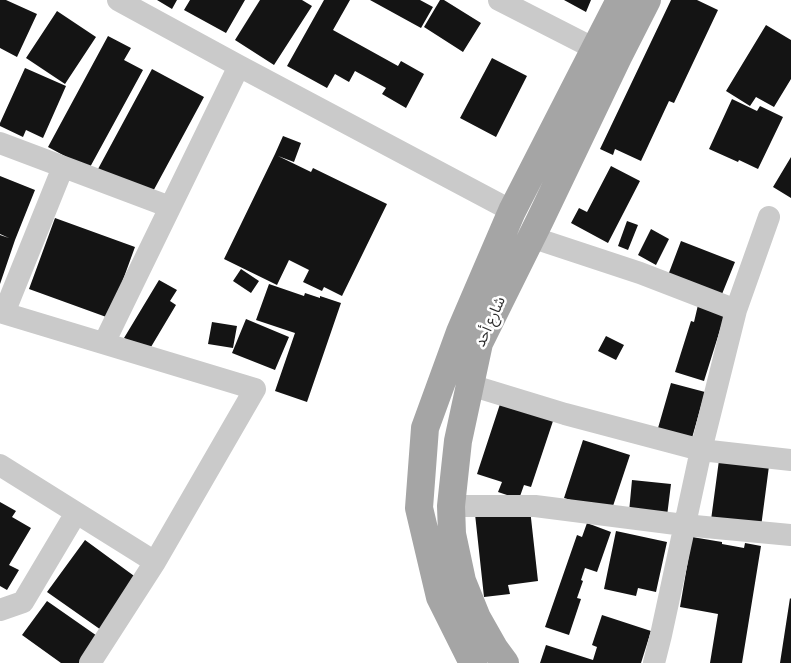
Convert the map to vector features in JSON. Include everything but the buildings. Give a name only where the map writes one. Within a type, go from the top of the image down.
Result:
[{"type":"main road","name":"شارع أحد","points":[[473,663],[440,597],[419,508],[425,428],[460,332],[512,210],[620,0]]},
{"type":"main road","name":"شارع أحد","points":[[505,663],[477,618],[462,581],[452,534],[451,506],[458,441],[479,343],[647,0]]},
{"type":"street","points":[[118,0],[512,210]]},
{"type":"street","points":[[499,0],[595,49]]},
{"type":"street","points":[[104,344],[239,66]]},
{"type":"street","points":[[0,142],[170,207]]},
{"type":"street","points":[[63,166],[2,313],[256,389],[155,562],[90,663]]},
{"type":"street","points":[[654,663],[701,450],[736,310],[768,217]]},
{"type":"street","points":[[531,237],[640,273],[736,310]]},
{"type":"street","points":[[470,385],[566,414],[701,450],[791,460]]},
{"type":"street","points":[[0,465],[155,562]]},
{"type":"street","points":[[451,506],[535,506],[684,525],[791,535]]},
{"type":"street","points":[[0,610],[23,602],[76,513]]}]
